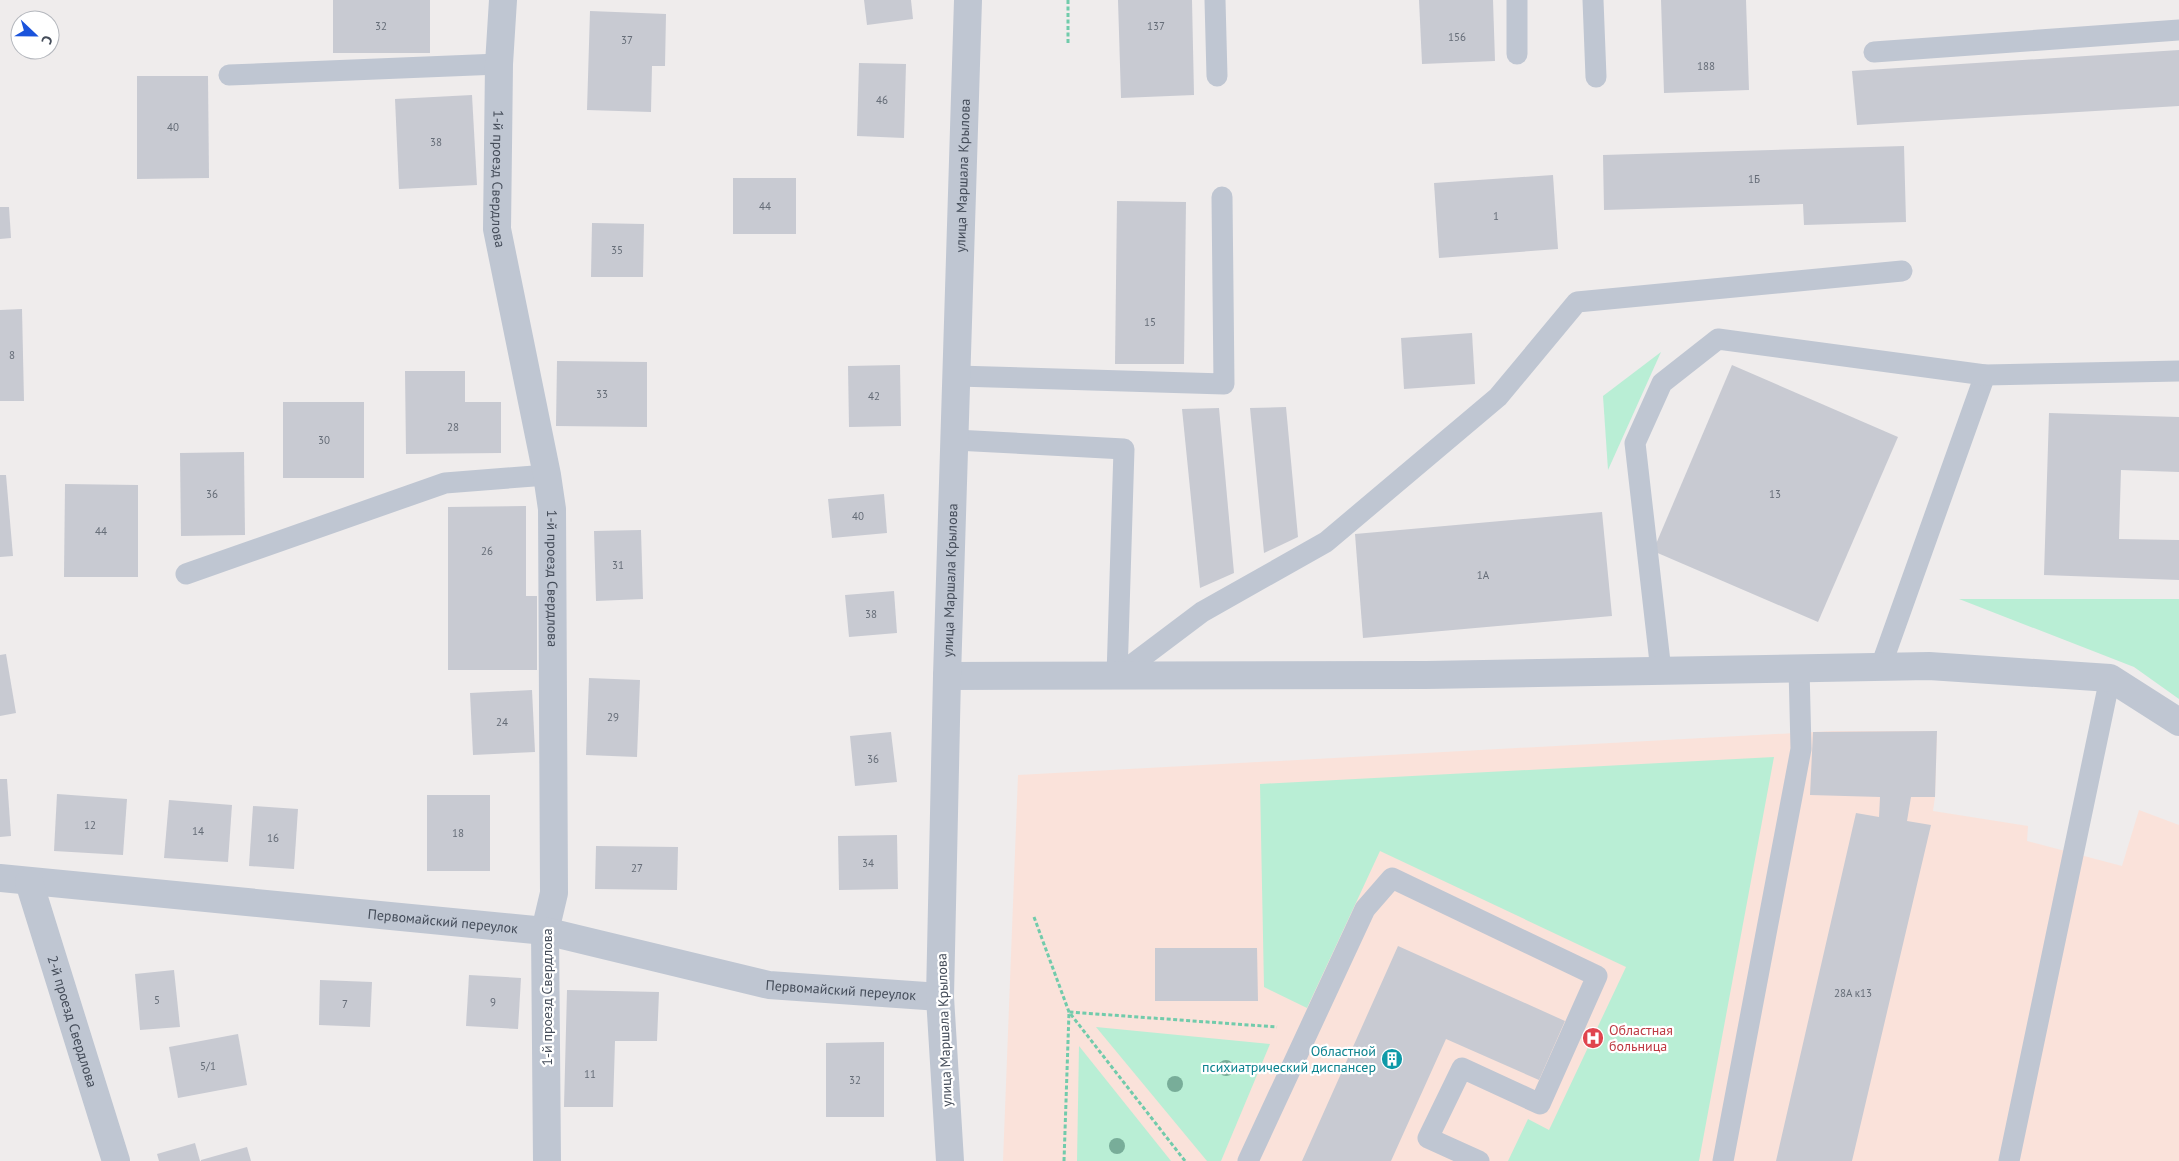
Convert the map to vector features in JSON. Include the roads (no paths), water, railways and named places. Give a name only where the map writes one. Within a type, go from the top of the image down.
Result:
[{"type":"street","name":"1-й проезд Свердлова","points":[[503,0],[499,64],[497,229],[547,475],[552,509],[554,894],[545,931],[547,1161]]},
{"type":"street","name":"улица Маршала Крылова","points":[[950,1161],[940,996],[947,676],[968,0]]},
{"type":"street","points":[[947,676],[1426,675],[1929,666],[2110,678],[2179,722]]},
{"type":"street","name":"Первомайский переулок","points":[[0,878],[545,931],[769,985],[940,996]]},
{"type":"street","name":"2-й проезд Свердлова","points":[[29,882],[116,1161]]},
{"type":"lane","points":[[1215,0],[1218,76]]},
{"type":"lane","points":[[1517,0],[1517,54]]},
{"type":"lane","points":[[1593,0],[1596,77]]},
{"type":"lane","points":[[1874,52],[2179,30]]},
{"type":"lane","points":[[229,75],[499,64]]},
{"type":"lane","points":[[957,376],[1224,384],[1222,197]]},
{"type":"lane","points":[[1117,676],[1202,612],[1326,542],[1498,397],[1577,302],[1902,271]]},
{"type":"lane","points":[[1661,671],[1635,443],[1662,383],[1718,339],[1985,375],[2179,372]]},
{"type":"lane","points":[[1881,666],[1985,375]]},
{"type":"lane","points":[[955,440],[1124,449],[1117,676]]},
{"type":"lane","points":[[186,574],[445,483],[547,475]]},
{"type":"lane","points":[[1723,1161],[1801,749],[1799,668]]},
{"type":"lane","points":[[2009,1161],[2110,678]]},
{"type":"lane","points":[[1248,1161],[1365,909],[1392,878],[1597,976],[1540,1104],[1462,1068],[1428,1138],[1480,1161]]},
{"type":"place","name":"Областная больница","points":[[1593,1038]]},
{"type":"place","name":"Областной психиатрический диспансер","points":[[1392,1059]]}]
